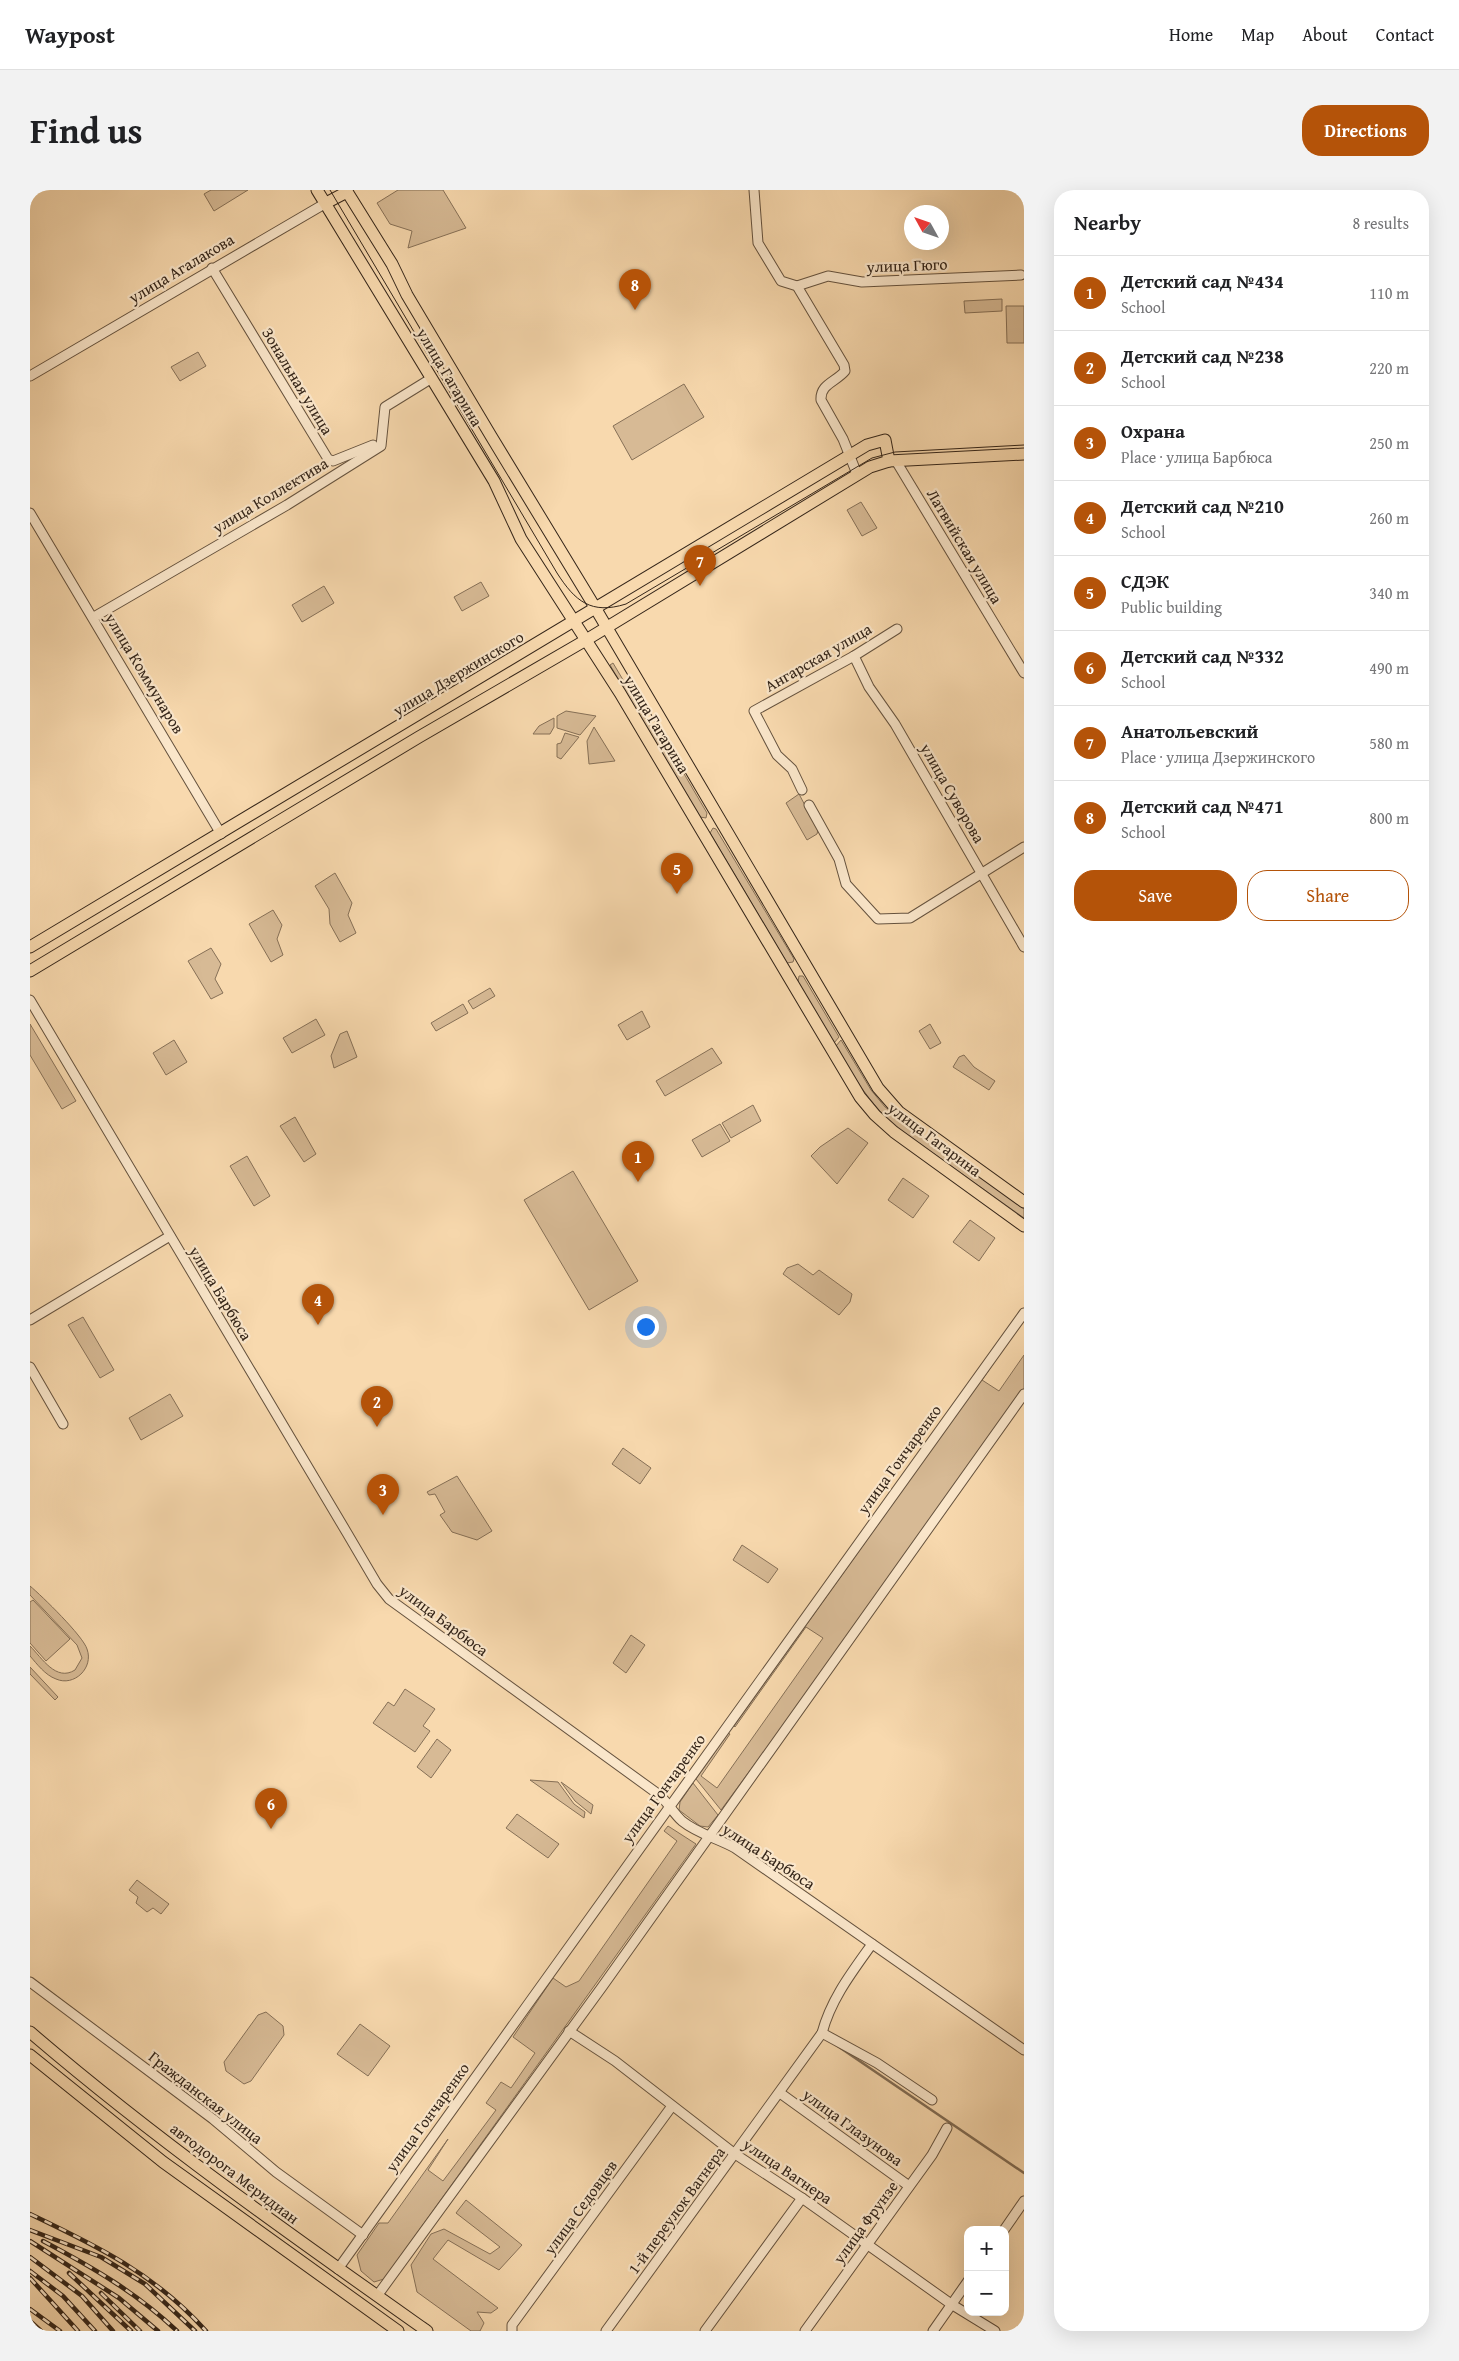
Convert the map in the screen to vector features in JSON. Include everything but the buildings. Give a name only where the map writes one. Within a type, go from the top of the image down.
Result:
[{"type":"main road","name":"улица Гагарина","points":[[317,190],[494,482],[521,539],[620,693],[853,1087],[875,1116],[900,1137],[1024,1226]]},
{"type":"main road","name":"улица Гагарина","points":[[348,190],[392,264],[407,295],[596,609],[804,966],[887,1101],[1024,1202]]},
{"type":"main road","name":"улица Агалакова","points":[[326,203],[348,190]]},
{"type":"main road","name":"улица Дзержинского","points":[[30,947],[867,445],[885,440],[893,461]]},
{"type":"main road","points":[[30,971],[320,796],[586,640],[857,474],[875,465],[893,461],[1024,454]]},
{"type":"main road","points":[[311,780],[320,796]]},
{"type":"main road","points":[[700,828],[717,818]]},
{"type":"main road","name":"улица Коммунаров","points":[[221,834],[229,851]]},
{"type":"main road","points":[[787,976],[804,966]]},
{"type":"main road","name":"автодорога Меридиан","points":[[30,2032],[86,2080],[173,2148],[338,2269],[427,2331]]},
{"type":"main road","name":"автодорога Меридиан","points":[[30,2055],[163,2162],[398,2331]]},
{"type":"main road","name":"улица Гончаренко","points":[[328,2282],[338,2269]]},
{"type":"main road","points":[[368,2310],[377,2296]]},
{"type":"street","points":[[754,190],[758,244],[781,281],[797,286],[844,364],[845,371],[825,386],[821,393],[821,400],[843,439],[848,456],[857,474]]},
{"type":"street","name":"улица Агалакова","points":[[30,376],[326,203]]},
{"type":"street","name":"Зональная улица","points":[[212,268],[328,459],[333,461],[382,441]]},
{"type":"street","name":"улица Гюго","points":[[797,286],[828,276],[862,282],[1021,275]]},
{"type":"street","points":[[382,441],[385,407],[432,378]]},
{"type":"street","name":"улица Коллектива","points":[[94,618],[287,505],[381,446],[382,441]]},
{"type":"street","name":"Латвийская улица","points":[[893,461],[1024,673]]},
{"type":"street","name":"улица Коммунаров","points":[[30,513],[221,834]]},
{"type":"street","name":"Ангарская улица","points":[[802,790],[792,769],[777,755],[754,711],[854,656],[897,629]]},
{"type":"street","name":"улица Суворова","points":[[854,656],[869,687],[895,724],[1024,947]]},
{"type":"street","points":[[809,805],[839,859],[846,884],[878,920],[910,918],[1024,846]]},
{"type":"street","name":"улица Барбюса","points":[[30,1000],[384,1594],[395,1604],[658,1794],[677,1817],[697,1832],[709,1835],[735,1848],[1024,2048]]},
{"type":"street","points":[[30,1320],[170,1236]]},
{"type":"street","name":"улица Гончаренко","points":[[338,2269],[1024,1313]]},
{"type":"street","points":[[30,1367],[63,1424]]},
{"type":"street","points":[[377,2296],[569,2031],[1024,1394]]},
{"type":"street","name":"1-й переулок Вагнера","points":[[606,2331],[822,2033],[828,2013],[844,1983],[872,1944]]},
{"type":"street","name":"Гражданская улица","points":[[30,1982],[213,2118],[276,2172],[363,2235]]},
{"type":"street","name":"улица Вагнера","points":[[569,2031],[615,2061],[735,2154],[802,2198],[951,2304],[995,2331]]},
{"type":"street","points":[[822,2033],[876,2063],[932,2100]]},
{"type":"street","name":"улица Глазунова","points":[[780,2093],[909,2186]]},
{"type":"street","name":"улица Седовцев","points":[[512,2328],[672,2106]]},
{"type":"street","name":"улица Фрунзе","points":[[805,2331],[932,2155],[947,2128]]},
{"type":"street","points":[[704,2331],[802,2198]]},
{"type":"street","points":[[1007,2226],[1024,2201]]},
{"type":"street","points":[[933,2331],[964,2286]]},
{"type":"shaded area","points":[[211,190],[248,190],[214,211],[204,194]]},
{"type":"shaded area","points":[[398,190],[443,190],[466,228],[408,248],[412,231],[390,224],[377,203]]},
{"type":"shaded area","points":[[1002,299],[1002,311],[965,313],[964,301]]},
{"type":"shaded area","points":[[1006,306],[1024,306],[1024,343],[1007,343]]},
{"type":"shaded area","points":[[198,352],[206,366],[180,381],[171,367]]},
{"type":"shaded area","points":[[684,384],[704,417],[632,460],[613,426]]},
{"type":"shaded area","points":[[861,502],[877,528],[862,536],[847,510]]},
{"type":"shaded area","points":[[481,582],[489,596],[462,611],[454,597]]},
{"type":"shaded area","points":[[324,586],[334,603],[302,622],[292,605]]},
{"type":"shaded area","points":[[613,663],[660,742],[683,772],[707,813],[706,818],[700,817],[610,665]]},
{"type":"shaded area","points":[[566,711],[596,716],[580,735],[557,728],[557,716]]},
{"type":"shaded area","points":[[554,718],[554,727],[550,734],[533,734],[539,726]]},
{"type":"shaded area","points":[[594,727],[615,761],[589,764],[587,741]]},
{"type":"shaded area","points":[[565,733],[579,737],[561,759],[557,757],[557,744],[561,743]]},
{"type":"shaded area","points":[[799,794],[818,830],[817,834],[807,840],[786,803]]},
{"type":"shaded area","points":[[713,828],[716,829],[794,959],[793,962],[787,963],[710,833]]},
{"type":"shaded area","points":[[335,873],[352,903],[348,915],[356,933],[340,942],[330,924],[329,909],[315,886]]},
{"type":"shaded area","points":[[273,910],[282,925],[277,939],[283,955],[271,962],[249,924]]},
{"type":"shaded area","points":[[211,948],[221,964],[215,979],[223,993],[211,999],[188,961]]},
{"type":"shaded area","points":[[799,976],[803,976],[839,1037],[834,1043],[798,982]]},
{"type":"shaded area","points":[[490,988],[495,996],[473,1009],[468,1001]]},
{"type":"shaded area","points":[[463,1004],[468,1013],[436,1031],[431,1023]]},
{"type":"shaded area","points":[[642,1011],[650,1027],[627,1040],[618,1025]]},
{"type":"shaded area","points":[[316,1019],[325,1035],[292,1053],[283,1038]]},
{"type":"shaded area","points":[[30,1024],[76,1101],[62,1109],[30,1055]]},
{"type":"shaded area","points":[[930,1024],[941,1043],[930,1049],[919,1031]]},
{"type":"shaded area","points":[[347,1031],[357,1057],[334,1068],[331,1056],[340,1034]]},
{"type":"shaded area","points":[[174,1040],[187,1062],[166,1075],[153,1053]]},
{"type":"shaded area","points":[[841,1040],[871,1090],[885,1107],[1024,1209],[1024,1218],[895,1126],[877,1108],[855,1078],[836,1046]]},
{"type":"shaded area","points":[[712,1048],[722,1063],[665,1096],[656,1081]]},
{"type":"shaded area","points":[[964,1055],[974,1067],[995,1081],[989,1090],[953,1067],[959,1057]]},
{"type":"shaded area","points":[[753,1105],[761,1121],[731,1138],[722,1123]]},
{"type":"shaded area","points":[[295,1117],[316,1154],[304,1162],[280,1126]]},
{"type":"shaded area","points":[[720,1124],[730,1141],[702,1157],[692,1140]]},
{"type":"shaded area","points":[[848,1128],[868,1143],[837,1184],[811,1156],[820,1147]]},
{"type":"shaded area","points":[[247,1156],[270,1196],[254,1206],[230,1166]]},
{"type":"shaded area","points":[[573,1171],[638,1281],[589,1310],[524,1200]]},
{"type":"shaded area","points":[[903,1178],[929,1196],[913,1218],[888,1200]]},
{"type":"shaded area","points":[[970,1220],[995,1238],[979,1261],[953,1242]]},
{"type":"shaded area","points":[[798,1264],[813,1275],[819,1270],[852,1294],[850,1302],[839,1315],[783,1274],[787,1268]]},
{"type":"shaded area","points":[[83,1317],[114,1370],[100,1378],[68,1325]]},
{"type":"shaded area","points":[[1009,1341],[982,1380],[999,1391],[1024,1355],[1024,1389],[934,1520],[721,1810],[696,1779],[728,1733],[730,1734],[701,1776],[717,1788],[823,1638],[806,1627],[734,1726]]},
{"type":"shaded area","points":[[170,1394],[183,1416],[141,1440],[129,1418]]},
{"type":"shaded area","points":[[623,1448],[651,1468],[640,1484],[612,1464]]},
{"type":"shaded area","points":[[457,1476],[492,1531],[477,1540],[452,1532],[440,1515],[445,1512],[435,1494],[429,1495],[427,1492]]},
{"type":"shaded area","points":[[742,1545],[778,1569],[768,1583],[733,1560]]},
{"type":"shaded area","points":[[30,1586],[70,1626],[87,1649],[88,1663],[76,1678],[63,1681],[56,1679],[48,1675],[30,1656],[30,1646],[50,1667],[62,1673],[75,1670],[82,1658],[77,1645],[30,1595]]},
{"type":"shaded area","points":[[33,1600],[70,1639],[46,1661],[30,1643],[30,1602]]},
{"type":"shaded area","points":[[631,1635],[645,1645],[626,1673],[613,1663]]},
{"type":"shaded area","points":[[30,1667],[58,1697],[55,1700],[30,1674]]},
{"type":"shaded area","points":[[405,1689],[435,1709],[423,1726],[430,1731],[415,1752],[373,1723],[388,1702],[394,1706]]},
{"type":"shaded area","points":[[437,1739],[451,1750],[431,1778],[417,1767]]},
{"type":"shaded area","points":[[530,1780],[558,1782],[574,1804],[585,1812],[584,1818]]},
{"type":"shaded area","points":[[561,1782],[593,1805],[591,1814],[575,1801]]},
{"type":"shaded area","points":[[693,1783],[718,1815],[708,1827],[700,1826],[679,1810],[680,1802]]},
{"type":"shaded area","points":[[517,1814],[559,1844],[548,1858],[506,1828]]},
{"type":"shaded area","points":[[668,1826],[696,1844],[384,2279],[374,2282],[361,2271],[357,2255],[379,2223],[388,2223],[448,2139],[428,2170],[443,2181],[496,2110],[486,2103],[501,2082],[511,2088],[535,2053],[513,2037],[553,1978],[566,1987],[579,1981],[677,1841],[664,1831]]},
{"type":"shaded area","points":[[137,1880],[169,1904],[161,1914],[153,1908],[147,1912],[136,1903],[138,1897],[129,1890]]},
{"type":"shaded area","points":[[266,2012],[283,2026],[284,2035],[251,2081],[244,2084],[226,2071],[224,2062],[258,2015]]},
{"type":"shaded area","points":[[360,2024],[390,2046],[368,2076],[337,2054]]},
{"type":"shaded area","points":[[466,2200],[522,2245],[499,2270],[448,2240],[433,2259],[498,2308],[491,2313],[477,2312],[484,2323],[480,2331],[471,2331],[417,2292],[411,2265],[431,2234],[444,2229],[490,2254],[500,2247],[456,2213]]},
{"type":"waterway","points":[[836,2045],[1024,2173]]},
{"type":"tram line","points":[[330,190],[557,573],[570,591],[585,603],[603,608],[626,604],[872,458],[895,452],[1024,445]]},
{"type":"railway","points":[[30,2214],[102,2250],[146,2277],[187,2311],[206,2331]]},
{"type":"railway","points":[[30,2230],[101,2257],[145,2284],[195,2331]]},
{"type":"railway","points":[[30,2241],[119,2298],[158,2331]]},
{"type":"railway","points":[[43,2241],[130,2293],[177,2331]]},
{"type":"railway","points":[[30,2257],[82,2296],[113,2331]]},
{"type":"railway","points":[[30,2271],[63,2296],[95,2331]]},
{"type":"railway","points":[[69,2273],[131,2331]]},
{"type":"railway","points":[[30,2278],[78,2331]]},
{"type":"railway","points":[[101,2293],[140,2331]]},
{"type":"railway","points":[[30,2309],[60,2331]]},
{"type":"railway","points":[[30,2321],[41,2331]]},
{"type":"place","name":"Детский сад №471","points":[[635,310]]},
{"type":"place","name":"Анатольевский","points":[[700,586]]},
{"type":"place","name":"СДЭК","points":[[677,894]]},
{"type":"place","name":"Детский сад №434","points":[[638,1182]]},
{"type":"place","name":"Детский сад №210","points":[[318,1325]]},
{"type":"place","name":"Детский сад №238","points":[[377,1427]]},
{"type":"place","name":"Охрана","points":[[383,1515]]},
{"type":"place","name":"Детский сад №332","points":[[271,1829]]}]
